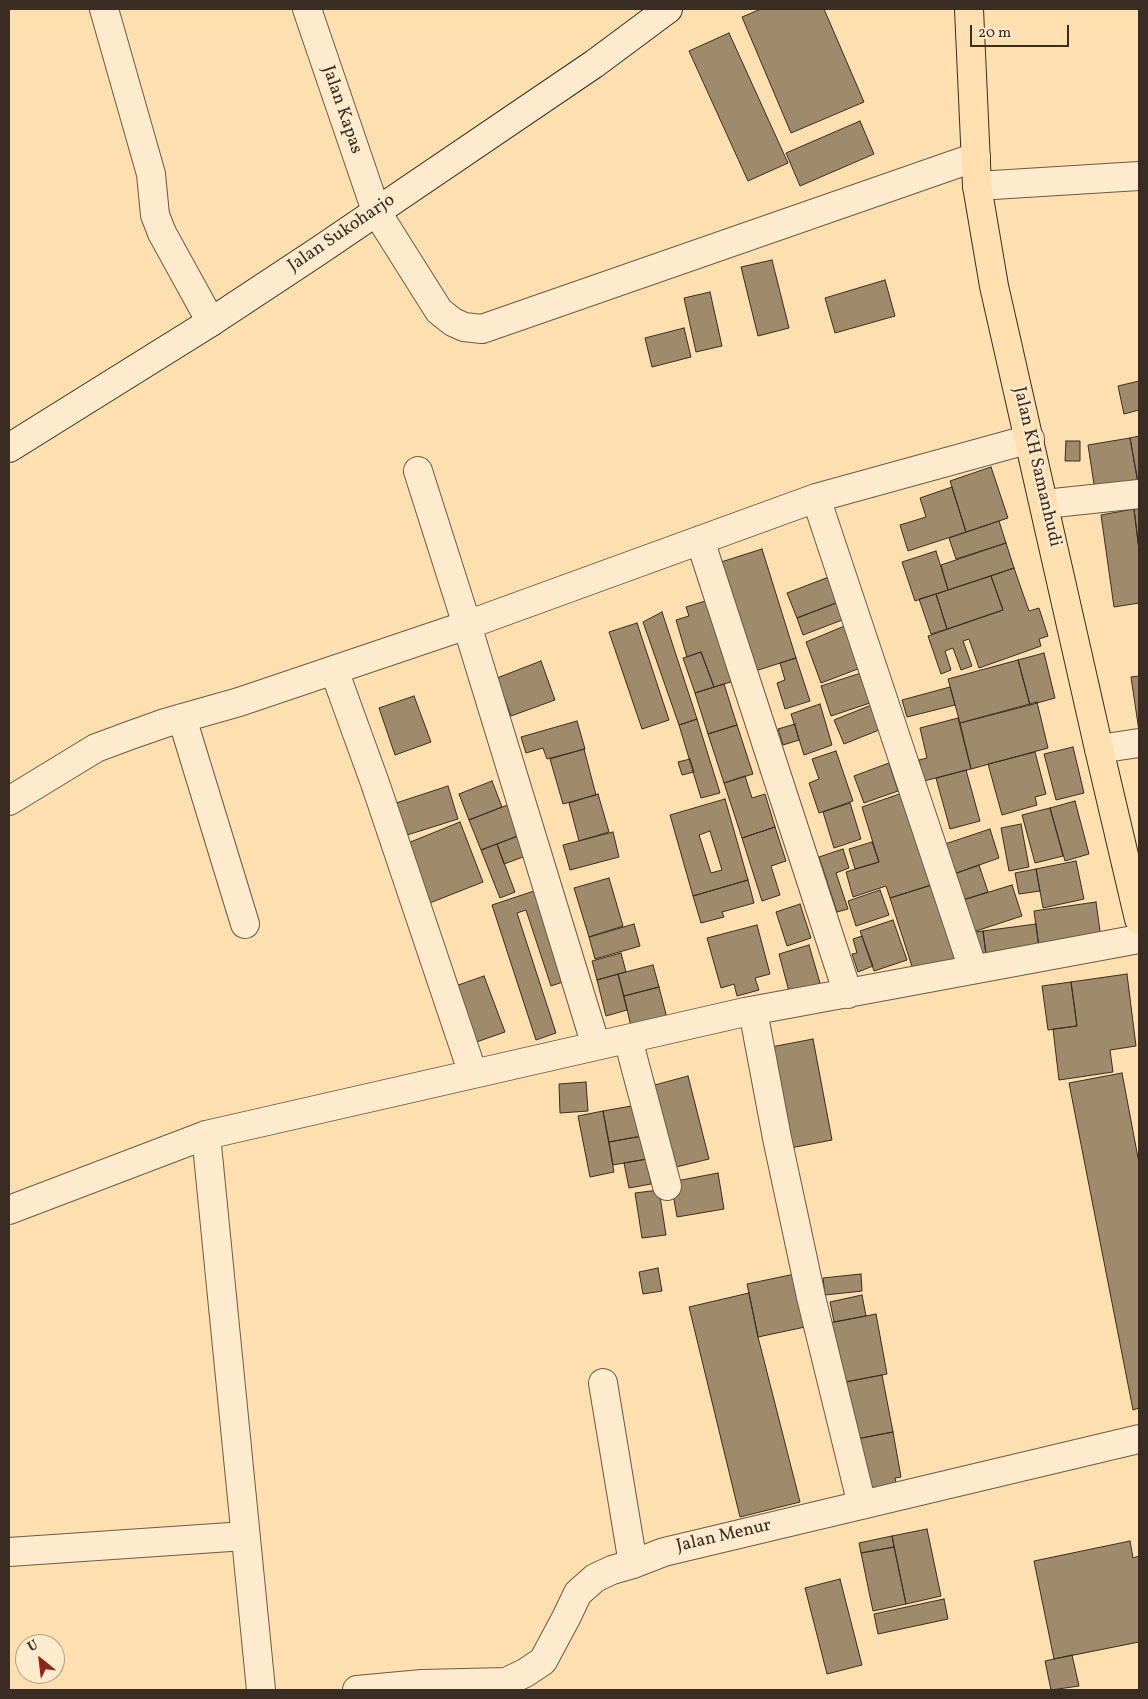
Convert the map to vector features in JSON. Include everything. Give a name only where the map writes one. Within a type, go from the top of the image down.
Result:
[{"type":"main road","name":"Jalan KH Samanhudi","points":[[969,9],[977,186],[994,286],[1139,919]]},
{"type":"street","points":[[104,9],[151,174],[155,216],[162,233],[211,322]]},
{"type":"street","name":"Jalan Kapas","points":[[307,9],[376,211],[439,311],[453,322],[464,327],[482,329],[976,157]]},
{"type":"street","name":"Jalan Sukoharjo","points":[[9,448],[211,322],[594,64],[668,9]]},
{"type":"street","points":[[977,186],[1139,176]]},
{"type":"street","points":[[9,801],[96,748],[467,625],[816,498],[1030,439]]},
{"type":"street","points":[[418,471],[596,1046]]},
{"type":"street","points":[[1045,504],[1139,494]]},
{"type":"street","points":[[816,498],[973,969]]},
{"type":"street","points":[[700,540],[748,682],[848,994]]},
{"type":"street","points":[[334,670],[375,783],[473,1074]]},
{"type":"street","points":[[182,718],[245,924]]},
{"type":"street","points":[[1099,749],[1139,743]]},
{"type":"street","points":[[9,1210],[206,1134],[753,1011],[1139,939]]},
{"type":"street","points":[[753,1011],[777,1138],[811,1297],[862,1505]]},
{"type":"street","points":[[628,1039],[667,1186]]},
{"type":"street","points":[[206,1134],[261,1690]]},
{"type":"street","points":[[603,1383],[633,1564]]},
{"type":"street","name":"Jalan Menur","points":[[357,1690],[422,1684],[507,1686],[543,1661],[578,1593],[595,1578],[612,1570],[664,1552],[1139,1438]]},
{"type":"street","points":[[9,1552],[245,1536]]},
{"type":"building","points":[[761,9],[824,9],[864,102],[791,133],[742,17]]},
{"type":"building","points":[[729,33],[788,163],[748,181],[689,51]]},
{"type":"building","points":[[860,121],[874,154],[800,186],[786,153]]},
{"type":"building","points":[[772,260],[789,328],[758,336],[741,267]]},
{"type":"building","points":[[885,280],[895,316],[835,333],[825,298]]},
{"type":"building","points":[[710,292],[722,346],[696,352],[684,298]]},
{"type":"building","points":[[684,328],[691,357],[652,367],[645,338]]},
{"type":"building","points":[[1139,381],[1139,410],[1124,414],[1118,386]]},
{"type":"building","points":[[1139,436],[1139,483],[1138,483],[1130,438]]},
{"type":"building","points":[[1130,438],[1138,483],[1095,491],[1088,445]]},
{"type":"building","points":[[1066,441],[1080,441],[1080,461],[1065,461]]},
{"type":"building","points":[[991,467],[1008,518],[966,532],[950,481]]},
{"type":"building","points":[[952,487],[966,532],[908,551],[900,525],[926,517],[920,498]]},
{"type":"building","points":[[1139,508],[1139,550],[1134,509]]},
{"type":"building","points":[[1134,509],[1139,550],[1139,603],[1114,607],[1101,515]]},
{"type":"building","points":[[999,521],[1006,543],[956,559],[949,538]]},
{"type":"building","points":[[1006,543],[1014,568],[948,590],[941,565]]},
{"type":"building","points":[[762,549],[796,658],[752,672],[718,563]]},
{"type":"building","points":[[936,551],[948,590],[915,601],[902,562]]},
{"type":"building","points":[[1014,568],[1029,611],[1039,608],[1048,636],[1039,639],[1041,646],[979,668],[969,639],[963,641],[972,666],[961,670],[953,648],[945,651],[951,670],[941,674],[928,636],[1003,610],[991,576]]},
{"type":"building","points":[[834,575],[844,600],[797,618],[787,593]]},
{"type":"building","points":[[991,576],[1003,610],[947,629],[936,594]]},
{"type":"building","points":[[936,594],[947,629],[931,634],[919,599]]},
{"type":"building","points":[[718,597],[744,678],[714,687],[701,652],[687,657],[676,620],[689,616],[686,607]]},
{"type":"building","points":[[844,600],[850,617],[803,635],[797,618]]},
{"type":"building","points":[[662,612],[697,719],[679,725],[643,622]]},
{"type":"building","points":[[637,623],[669,720],[642,729],[609,632]]},
{"type":"building","points":[[847,625],[863,667],[821,683],[806,642]]},
{"type":"building","points":[[701,652],[714,687],[695,693],[683,658]]},
{"type":"building","points":[[1044,653],[1055,698],[1030,705],[1018,660]]},
{"type":"building","points":[[796,658],[810,701],[785,709],[777,683],[785,680],[780,663]]},
{"type":"building","points":[[1018,660],[1030,705],[960,723],[948,679]]},
{"type":"building","points":[[541,661],[555,700],[511,716],[497,678]]},
{"type":"building","points":[[867,671],[876,701],[831,716],[821,686]]},
{"type":"building","points":[[1139,676],[1139,731],[1131,677]]},
{"type":"building","points":[[724,684],[737,725],[708,734],[695,693]]},
{"type":"building","points":[[950,687],[955,705],[907,717],[902,700]]},
{"type":"building","points":[[414,696],[431,742],[395,755],[379,708]]},
{"type":"building","points":[[1037,702],[1048,748],[971,769],[960,723]]},
{"type":"building","points":[[820,704],[832,745],[804,755],[791,714]]},
{"type":"building","points":[[874,704],[884,728],[844,744],[834,720]]},
{"type":"building","points":[[958,718],[971,769],[924,781],[919,760],[927,758],[920,728]]},
{"type":"building","points":[[697,719],[720,793],[701,798],[679,725]]},
{"type":"building","points":[[577,721],[585,749],[547,759],[543,748],[526,753],[521,737]]},
{"type":"building","points":[[795,724],[799,740],[783,745],[778,729]]},
{"type":"building","points":[[737,725],[753,774],[724,783],[708,734]]},
{"type":"building","points":[[1073,747],[1084,793],[1056,800],[1044,754]]},
{"type":"building","points":[[584,749],[596,795],[563,804],[550,759]]},
{"type":"building","points":[[836,751],[853,801],[819,813],[809,783],[819,779],[812,759]]},
{"type":"building","points":[[1035,752],[1046,794],[1035,797],[1037,805],[1002,815],[988,764]]},
{"type":"building","points":[[690,759],[694,772],[682,775],[678,762]]},
{"type":"building","points":[[889,763],[898,791],[864,803],[854,776]]},
{"type":"building","points":[[966,770],[980,821],[950,829],[936,778]]},
{"type":"building","points":[[745,776],[752,798],[765,794],[775,827],[742,838],[724,783]]},
{"type":"building","points":[[492,781],[502,807],[469,820],[459,794]]},
{"type":"building","points":[[448,786],[458,819],[404,836],[393,804]]},
{"type":"building","points":[[911,790],[941,882],[890,898],[886,886],[853,897],[846,872],[879,862],[862,807]]},
{"type":"building","points":[[598,794],[609,832],[579,841],[569,803]]},
{"type":"building","points":[[725,799],[748,880],[693,896],[670,815]],"holes":[[[710,831],[722,870],[711,873],[699,835]]]},
{"type":"building","points":[[518,801],[523,834],[481,850],[469,820]]},
{"type":"building","points":[[1075,801],[1089,854],[1065,861],[1050,808]]},
{"type":"building","points":[[850,803],[861,839],[834,848],[823,812]]},
{"type":"building","points":[[1050,808],[1063,856],[1035,863],[1022,815]]},
{"type":"building","points":[[460,822],[483,882],[422,906],[398,847]]},
{"type":"building","points":[[1021,824],[1029,867],[1009,871],[1001,828]]},
{"type":"building","points":[[775,827],[786,861],[771,866],[780,895],[762,901],[742,838]]},
{"type":"building","points":[[990,829],[999,858],[954,874],[945,844]]},
{"type":"building","points":[[613,832],[619,857],[570,870],[563,845]]},
{"type":"building","points":[[523,834],[531,854],[504,864],[497,844]]},
{"type":"building","points":[[872,842],[879,862],[855,869],[849,849]]},
{"type":"building","points":[[497,844],[515,892],[500,898],[481,850]]},
{"type":"building","points":[[843,849],[849,868],[836,873],[848,909],[837,912],[819,857]]},
{"type":"building","points":[[1076,861],[1084,899],[1043,908],[1036,869]]},
{"type":"building","points":[[979,865],[988,892],[963,900],[954,874]]},
{"type":"building","points":[[1036,869],[1040,891],[1019,894],[1015,873]]},
{"type":"building","points":[[609,878],[623,926],[589,937],[574,888]]},
{"type":"building","points":[[748,880],[754,903],[722,912],[724,917],[701,923],[693,896]]},
{"type":"building","points":[[941,882],[966,962],[916,979],[890,898]]},
{"type":"building","points":[[1012,885],[1022,916],[973,932],[963,900]]},
{"type":"building","points":[[543,888],[572,979],[551,986],[526,910],[517,913],[556,1033],[536,1040],[492,905]]},
{"type":"building","points":[[880,890],[889,915],[856,926],[848,901]]},
{"type":"building","points":[[1096,902],[1102,946],[1040,955],[1034,911]]},
{"type":"building","points":[[800,904],[811,938],[787,946],[776,912]]},
{"type":"building","points":[[893,920],[907,960],[874,971],[860,931]]},
{"type":"building","points":[[634,924],[640,946],[595,959],[589,937]]},
{"type":"building","points":[[1036,924],[1040,955],[987,962],[983,931]]},
{"type":"building","points":[[757,925],[770,974],[755,978],[759,990],[737,996],[734,984],[721,988],[707,938]]},
{"type":"building","points":[[983,931],[987,962],[969,933]]},
{"type":"building","points":[[862,936],[873,966],[858,972],[852,954],[857,953],[853,939]]},
{"type":"building","points":[[809,945],[822,990],[791,999],[779,954]]},
{"type":"building","points":[[621,953],[626,972],[597,980],[592,961]]},
{"type":"building","points":[[653,965],[659,987],[624,996],[618,974]]},
{"type":"building","points":[[618,974],[627,1010],[606,1016],[597,980]]},
{"type":"building","points":[[1127,974],[1136,1046],[1110,1050],[1113,1072],[1059,1080],[1053,1029],[1077,1026],[1071,982]]},
{"type":"building","points":[[484,976],[505,1032],[468,1045],[447,989]]},
{"type":"building","points":[[1071,982],[1077,1026],[1048,1030],[1042,986]]},
{"type":"building","points":[[659,987],[668,1022],[632,1031],[624,996]]},
{"type":"building","points":[[813,1039],[832,1140],[785,1149],[766,1048]]},
{"type":"building","points":[[1122,1073],[1139,1163],[1139,1408],[1133,1410],[1069,1083]]},
{"type":"building","points":[[688,1076],[709,1159],[672,1168],[651,1086]]},
{"type":"building","points":[[586,1082],[588,1111],[560,1113],[559,1084]]},
{"type":"building","points":[[637,1105],[642,1136],[609,1142],[603,1111]]},
{"type":"building","points":[[603,1111],[614,1172],[590,1177],[578,1116]]},
{"type":"building","points":[[642,1136],[647,1159],[613,1165],[609,1142]]},
{"type":"building","points":[[647,1159],[651,1184],[629,1188],[624,1163]]},
{"type":"building","points":[[718,1173],[724,1209],[677,1217],[671,1182]]},
{"type":"building","points":[[659,1190],[666,1235],[642,1238],[635,1193]]},
{"type":"building","points":[[658,1268],[662,1291],[643,1294],[639,1272]]},
{"type":"building","points":[[795,1274],[805,1327],[758,1337],[747,1284]]},
{"type":"building","points":[[861,1274],[862,1291],[825,1295],[823,1278]]},
{"type":"building","points":[[749,1293],[758,1337],[800,1502],[740,1517],[689,1307]]},
{"type":"building","points":[[862,1295],[866,1316],[834,1322],[830,1302]]},
{"type":"building","points":[[876,1314],[887,1374],[840,1383],[829,1323]]},
{"type":"building","points":[[882,1375],[893,1432],[851,1440],[840,1383]]},
{"type":"building","points":[[893,1432],[901,1477],[895,1478],[897,1489],[872,1494],[851,1440]]},
{"type":"building","points":[[927,1529],[941,1596],[906,1604],[892,1536]]},
{"type":"building","points":[[892,1536],[894,1547],[861,1553],[859,1543]]},
{"type":"building","points":[[1130,1541],[1133,1558],[1139,1556],[1139,1642],[1054,1659],[1034,1561]]},
{"type":"building","points":[[894,1547],[906,1604],[873,1611],[861,1553]]},
{"type":"building","points":[[840,1579],[862,1665],[827,1674],[805,1588]]},
{"type":"building","points":[[944,1599],[948,1619],[878,1634],[874,1614]]},
{"type":"building","points":[[1072,1655],[1079,1686],[1051,1690],[1045,1661]]}]
